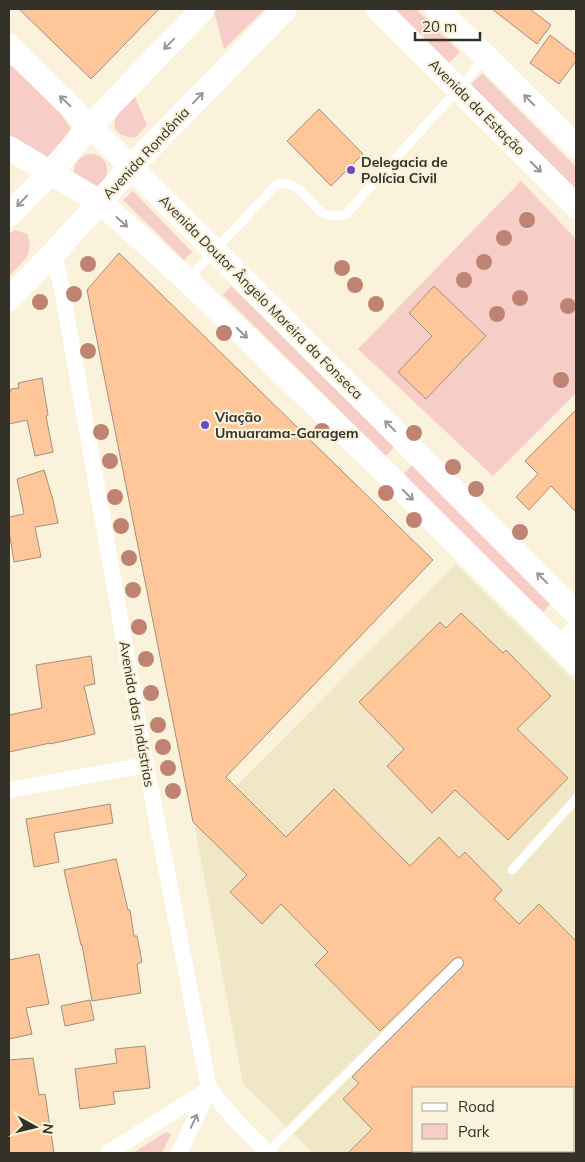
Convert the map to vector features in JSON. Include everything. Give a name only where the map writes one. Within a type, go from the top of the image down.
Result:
[{"type":"street","points":[[9,215],[50,173],[90,126],[203,9]]},
{"type":"street","name":"Avenida Rondônia","points":[[9,299],[54,253],[132,167],[285,9]]},
{"type":"street","name":"Avenida da Estação","points":[[378,9],[576,206]]},
{"type":"street","points":[[437,9],[576,146]]},
{"type":"street","name":"Avenida Doutor Ângelo Moreira da Fonseca","points":[[9,46],[576,613]]},
{"type":"street","points":[[9,148],[100,202],[187,280],[387,474],[571,647]]},
{"type":"street","name":"Avenida das Indústrias","points":[[54,253],[146,765],[209,1089],[238,1123],[268,1153]]},
{"type":"street","points":[[387,474],[412,448]]},
{"type":"street","points":[[9,790],[146,765]]},
{"type":"street","points":[[108,1153],[209,1089]]},
{"type":"street","points":[[179,1153],[209,1089]]},
{"type":"lane","points":[[187,280],[277,184],[286,182],[295,185],[324,215],[336,217],[346,214],[487,58]]},
{"type":"lane","points":[[512,870],[576,799]]},
{"type":"lane","points":[[268,1153],[458,963]]},
{"type":"shaded area","points":[[456,564],[576,683],[576,1153],[313,1153],[243,1084],[195,828]]},
{"type":"green space","points":[[217,9],[265,9],[224,49],[214,12]]},
{"type":"green space","points":[[389,9],[416,9],[460,52],[446,66]]},
{"type":"green space","points":[[9,63],[59,111],[71,129],[46,161],[9,137]]},
{"type":"green space","points":[[482,73],[576,167],[576,191],[471,85]]},
{"type":"green space","points":[[133,93],[147,125],[135,138],[124,136],[117,132],[115,126],[118,113]]},
{"type":"green space","points":[[88,154],[101,157],[107,166],[106,177],[97,187],[74,175],[74,168],[77,162],[81,157]]},
{"type":"green space","points":[[521,181],[576,239],[576,393],[493,476],[358,349]]},
{"type":"green space","points":[[133,191],[192,252],[184,260],[123,200]]},
{"type":"green space","points":[[15,230],[27,234],[30,247],[23,262],[9,276],[9,233]]},
{"type":"green space","points":[[231,286],[394,447],[386,456],[223,295]]},
{"type":"green space","points":[[412,465],[551,603],[543,612],[403,475]]},
{"type":"green space","points":[[166,1132],[171,1134],[162,1153],[133,1153]]},
{"type":"building","points":[[19,9],[159,9],[91,79]]},
{"type":"building","points":[[492,9],[530,9],[551,25],[537,44]]},
{"type":"building","points":[[550,35],[576,55],[576,61],[559,84],[530,63]]},
{"type":"building","points":[[319,109],[363,154],[331,186],[287,141]]},
{"type":"building","points":[[119,253],[433,560],[226,777],[286,837],[334,789],[410,866],[439,837],[459,858],[465,852],[502,890],[494,899],[519,924],[539,904],[576,941],[576,1088],[412,1087],[412,1152],[414,1153],[348,1153],[372,1129],[343,1099],[359,1083],[352,1077],[462,967],[464,962],[460,957],[454,959],[380,1031],[315,965],[328,952],[281,904],[262,924],[230,892],[247,875],[193,822],[87,290]]},
{"type":"building","points":[[434,286],[486,336],[426,399],[398,372],[432,336],[409,313]]},
{"type":"building","points":[[42,378],[48,415],[46,416],[53,452],[35,456],[27,420],[9,424],[9,396],[11,389],[19,388],[18,383]]},
{"type":"building","points":[[576,410],[576,512],[551,486],[529,510],[516,497],[538,474],[525,461]]},
{"type":"building","points":[[44,470],[58,523],[35,527],[41,557],[14,562],[9,531],[9,517],[24,514],[17,479]]},
{"type":"building","points":[[461,613],[503,653],[506,650],[551,696],[517,729],[568,778],[508,840],[455,790],[432,813],[387,766],[404,749],[359,702],[440,622],[446,628]]},
{"type":"building","points":[[91,656],[95,684],[84,686],[95,734],[9,752],[9,715],[42,708],[36,665]]},
{"type":"building","points":[[110,804],[113,823],[54,833],[59,862],[34,867],[26,819]]},
{"type":"building","points":[[116,859],[128,910],[130,910],[134,936],[137,936],[142,962],[137,964],[141,993],[92,1001],[82,945],[64,870]]},
{"type":"building","points":[[39,954],[49,1004],[26,1008],[32,1034],[9,1039],[9,960]]},
{"type":"building","points":[[90,1000],[94,1020],[65,1026],[61,1006]]},
{"type":"building","points":[[145,1046],[150,1088],[113,1092],[115,1104],[80,1109],[75,1069],[117,1063],[115,1049]]},
{"type":"building","points":[[33,1058],[39,1095],[45,1094],[54,1153],[9,1153],[9,1060]]},
{"type":"place","name":"Delegacia de Polícia Civil","points":[[351,170]]},
{"type":"place","name":"Viação Umuarama-Garagem","points":[[205,425]]}]
